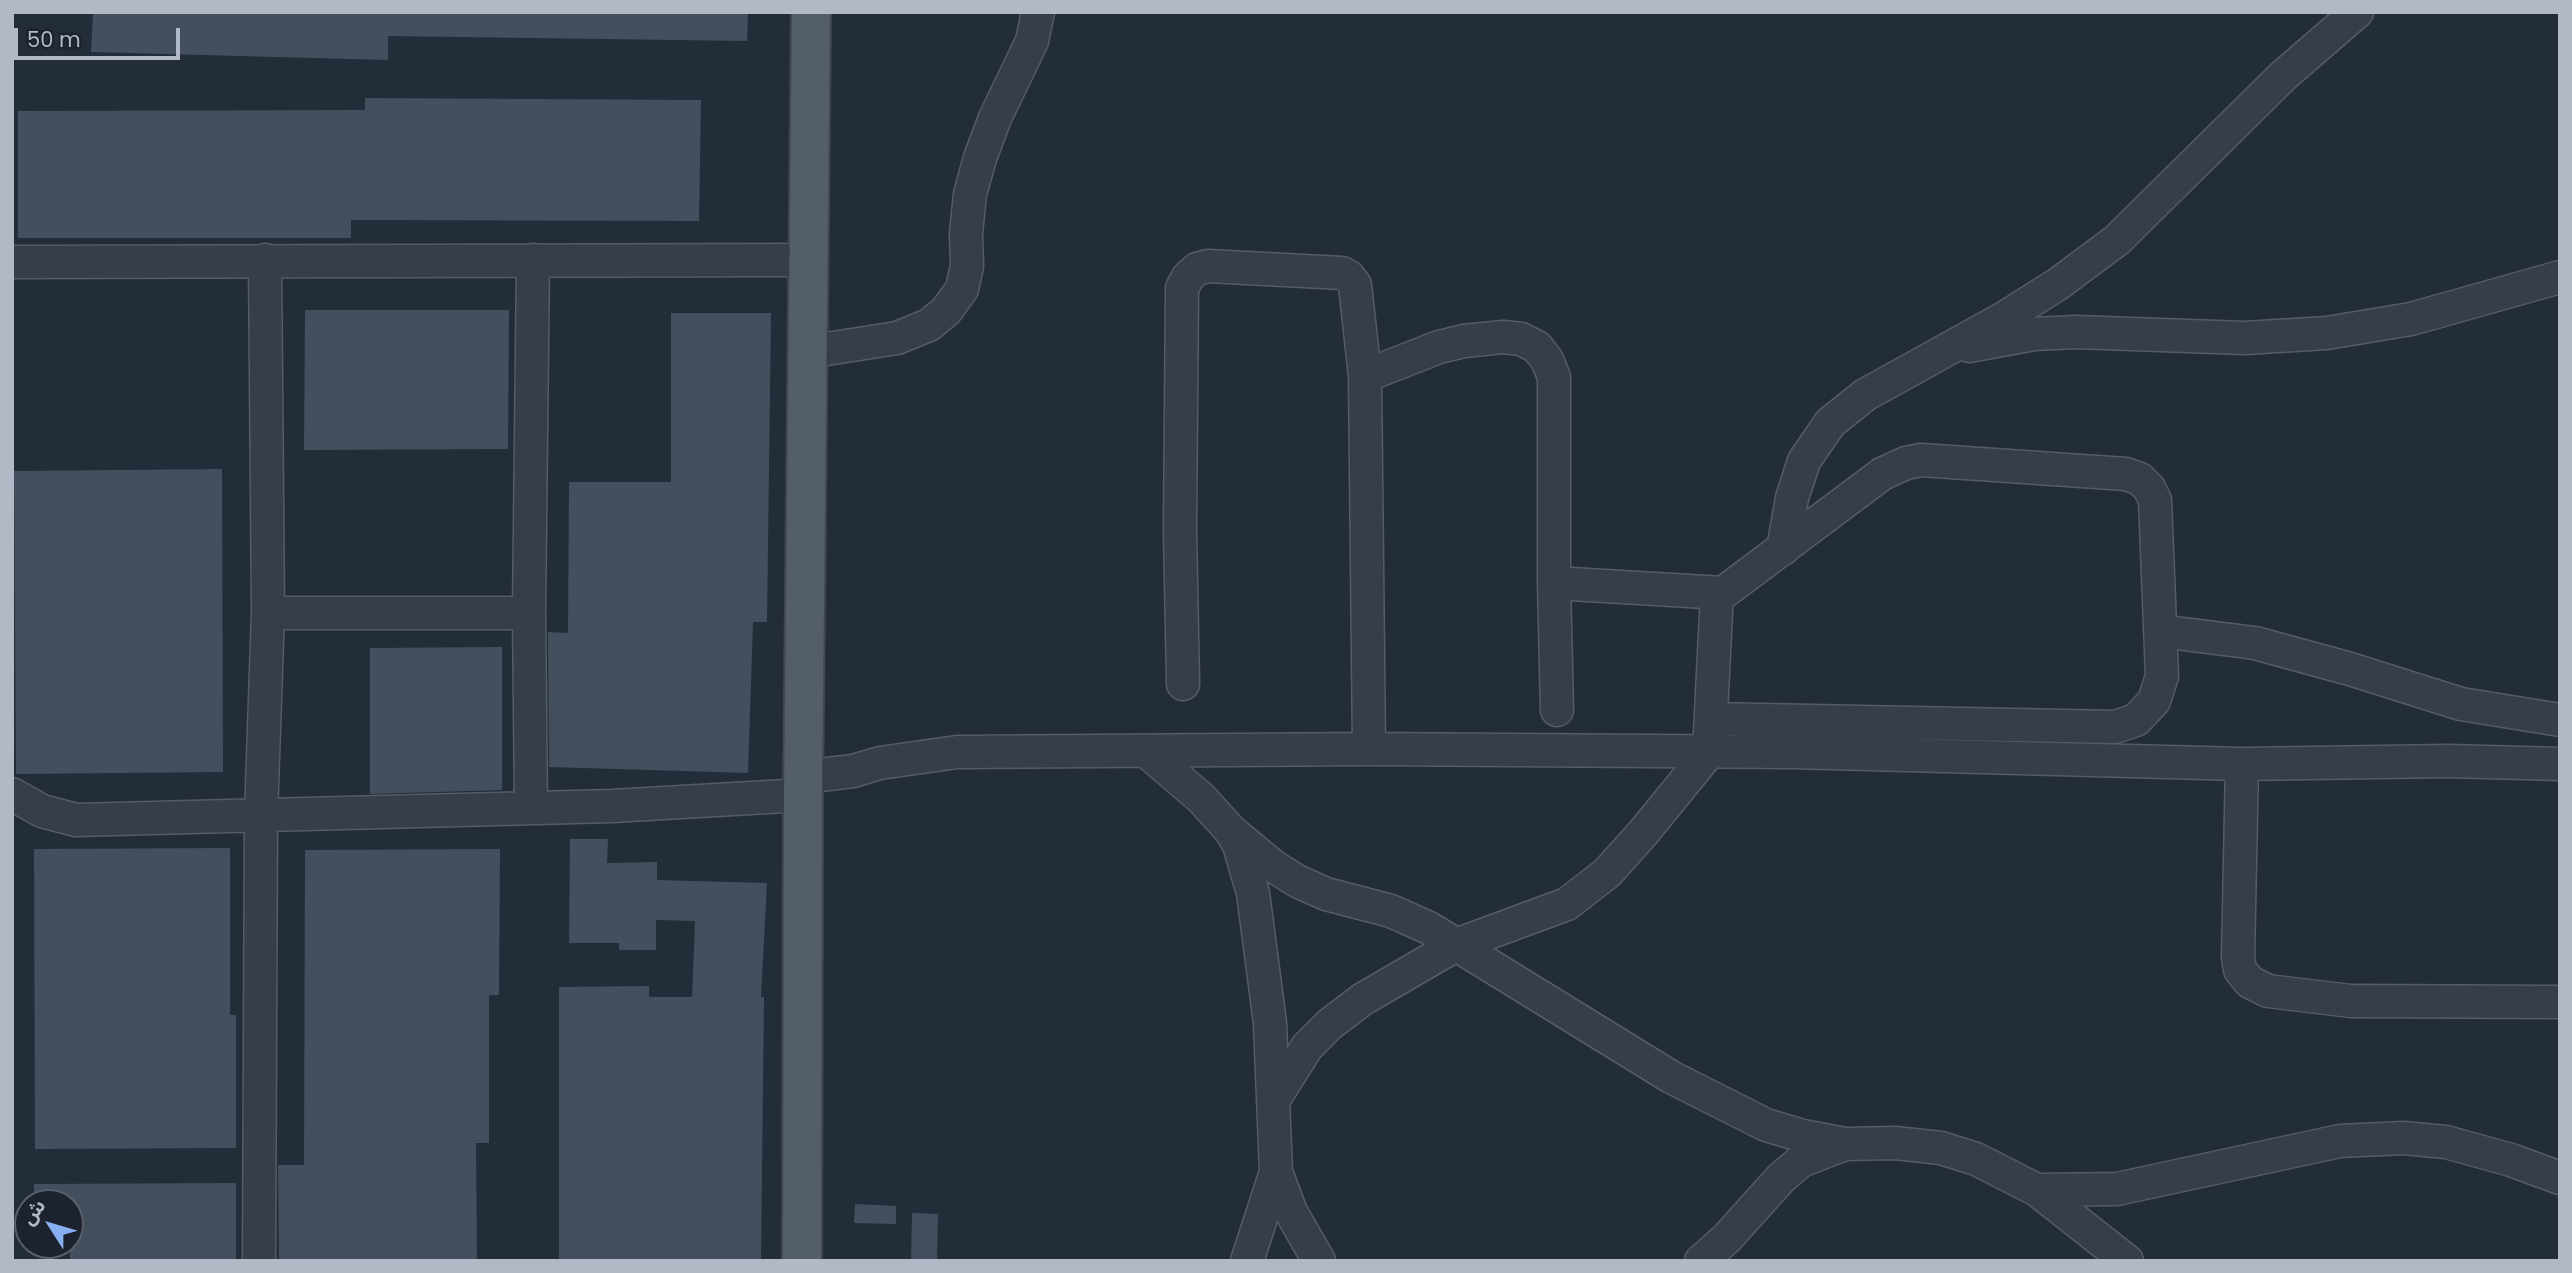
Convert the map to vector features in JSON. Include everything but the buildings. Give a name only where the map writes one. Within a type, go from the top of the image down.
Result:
[{"type":"main road","points":[[802,1261],[803,786],[811,12]]},
{"type":"street","points":[[807,352],[897,338],[929,325],[946,311],[962,289],[967,266],[966,233],[974,182],[995,118],[1032,41],[1038,12]]},
{"type":"street","points":[[1783,549],[1792,498],[1804,461],[1830,423],[1865,395],[2059,284],[2117,240],[2283,76],[2357,12]]},
{"type":"street","points":[[259,1261],[261,815],[268,613],[265,260]]},
{"type":"street","points":[[531,808],[529,613],[533,260]]},
{"type":"street","points":[[12,262],[808,260]]},
{"type":"street","points":[[1183,684],[1180,530],[1182,288],[1188,277],[1197,269],[1209,266],[1342,273],[1355,285],[1365,376],[1369,749]]},
{"type":"street","points":[[1944,351],[2034,334],[2075,332],[2245,338],[2327,333],[2411,319],[2560,277]]},
{"type":"street","points":[[1365,376],[1439,346],[1503,337],[1521,339],[1537,347],[1547,360],[1554,377],[1557,709]]},
{"type":"street","points":[[1554,583],[1717,594],[1729,590],[1882,474],[1906,463],[1921,460],[2126,474],[2140,479],[2149,488],[2155,500],[2161,676],[2154,701],[2136,720],[2115,727],[1711,719]]},
{"type":"street","points":[[1273,1101],[1307,1047],[1330,1024],[1363,999],[1456,945],[1567,904],[1606,873],[1643,833],[1709,752],[1717,594]]},
{"type":"street","points":[[268,613],[529,613]]},
{"type":"street","points":[[2160,631],[2255,643],[2338,665],[2461,704],[2560,720]]},
{"type":"street","points":[[12,794],[41,811],[76,820],[612,806],[803,786],[903,759],[957,752],[1369,749],[1709,752],[2242,764],[2448,761],[2560,764]]},
{"type":"street","points":[[1146,751],[1201,798],[1231,831],[1273,866],[1297,881],[1326,894],[1391,911],[1429,928],[1671,1077],[1766,1125],[1803,1136],[1844,1144],[1895,1143],[1941,1148],[1976,1159],[2036,1190],[2127,1261]]},
{"type":"street","points":[[2242,764],[2238,957],[2240,970],[2250,982],[2268,992],[2351,1001],[2560,1002]]},
{"type":"street","points":[[1231,831],[1239,845],[1253,893],[1270,1023],[1276,1172],[1290,1212],[1319,1261]]},
{"type":"street","points":[[2036,1190],[2117,1189],[2340,1141],[2403,1138],[2446,1142],[2511,1160],[2560,1178]]},
{"type":"street","points":[[1701,1261],[1727,1238],[1781,1178],[1801,1161],[1844,1144]]},
{"type":"street","points":[[1247,1261],[1276,1172]]}]
